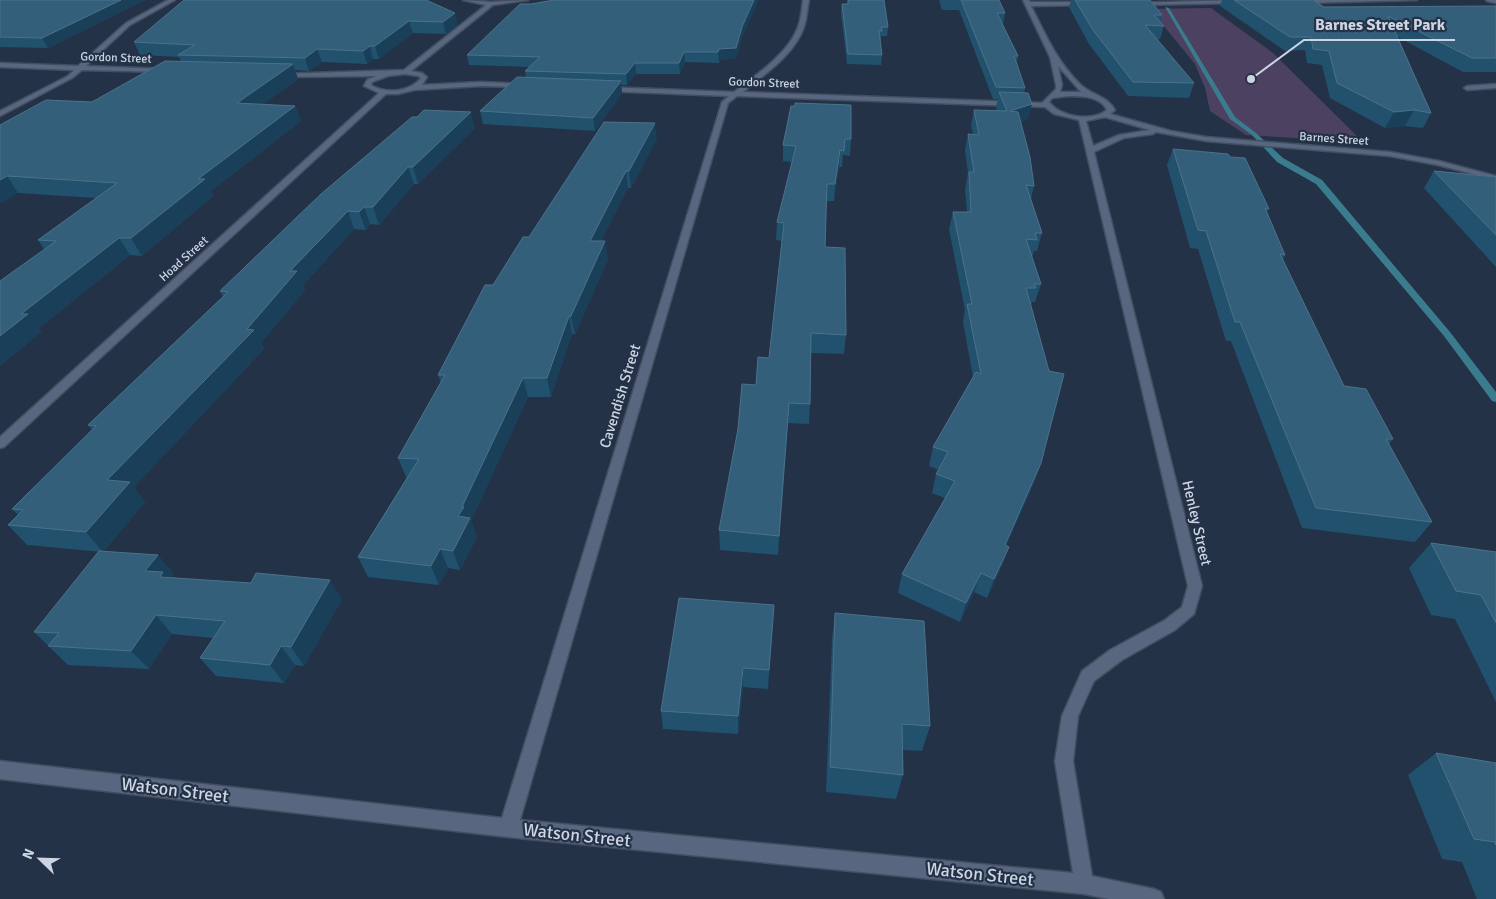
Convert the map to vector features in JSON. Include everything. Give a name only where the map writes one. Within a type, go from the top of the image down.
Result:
[{"type":"street","points":[[0,114],[70,76],[128,24],[172,0]]},
{"type":"street","points":[[466,0],[490,4],[525,0]]},
{"type":"street","name":"Cavendish Street","points":[[508,828],[726,102],[783,54],[794,41],[800,30],[806,0]]},
{"type":"street","points":[[1288,2],[1414,0]]},
{"type":"street","points":[[1489,0],[1496,1]]},
{"type":"street","points":[[1053,57],[1068,70],[1081,90],[1107,103],[1111,108],[1110,112],[1105,115],[1082,118],[1057,113],[1046,105],[1046,100],[1059,90],[1059,85],[1053,57],[1027,2],[1092,4]]},
{"type":"street","points":[[1131,3],[1249,2]]},
{"type":"street","points":[[406,72],[490,4]]},
{"type":"street","name":"Gordon Street","points":[[0,66],[175,71]]},
{"type":"street","points":[[271,74],[387,74],[406,72],[481,84],[530,86]]},
{"type":"street","points":[[360,84],[387,74]]},
{"type":"street","points":[[290,75],[360,84],[372,90],[384,92],[413,88],[481,84]]},
{"type":"street","points":[[413,88],[430,77]]},
{"type":"street","points":[[1467,88],[1496,86]]},
{"type":"street","name":"Gordon Street","points":[[598,88],[1046,105]]},
{"type":"street","name":"Hoad Street","points":[[0,444],[384,92]]},
{"type":"street","points":[[1053,95],[1073,93],[1095,97]]},
{"type":"street","name":"Barnes Street","points":[[1105,115],[1170,133],[1230,142],[1390,154],[1439,163],[1496,178]]},
{"type":"street","name":"Henley Street","points":[[1082,118],[1092,150],[1194,586],[1189,610],[1170,625],[1116,655],[1088,676],[1070,716],[1064,761],[1084,884]]},
{"type":"street","name":"Barnes Street","points":[[1092,150],[1106,142],[1134,133],[1170,133]]},
{"type":"street","name":"Watson Street","points":[[0,770],[508,828],[1084,884],[1154,899]]},
{"type":"shaded area","points":[[1211,8],[1273,53],[1363,142],[1246,135],[1210,111],[1205,88],[1195,64],[1150,9]]},
{"type":"building","points":[[0,0],[121,0],[42,38],[0,37]]},
{"type":"building","points":[[184,0],[426,0],[455,13],[443,22],[409,21],[375,46],[370,46],[363,51],[317,49],[305,58],[178,55],[195,45],[134,42]]},
{"type":"building","points":[[554,0],[754,0],[742,27],[736,48],[719,49],[718,52],[684,52],[679,63],[635,63],[626,74],[525,71],[540,57],[467,55],[520,4]]},
{"type":"building","points":[[848,0],[884,0],[888,27],[881,27],[882,31],[879,31],[882,55],[848,54],[842,4],[848,4]]},
{"type":"building","points":[[961,0],[999,0],[1005,13],[997,13],[1018,56],[1014,56],[1025,88],[996,87]]},
{"type":"building","points":[[1075,0],[1150,0],[1162,15],[1154,15],[1164,26],[1145,25],[1194,83],[1133,82],[1093,30]]},
{"type":"building","points":[[1234,0],[1313,0],[1324,7],[1496,6],[1496,58],[1472,58],[1388,16],[1431,113],[1414,110],[1394,112],[1337,83],[1329,51],[1313,49],[1311,37],[1290,37]]},
{"type":"building","points":[[165,61],[293,64],[237,103],[295,106],[198,179],[205,179],[131,238],[119,238],[21,314],[28,314],[0,336],[0,281],[56,241],[38,240],[117,183],[7,176],[0,180],[0,125],[46,100],[92,102]]},
{"type":"building","points":[[517,77],[621,81],[593,118],[480,111]]},
{"type":"building","points":[[999,92],[1028,93],[1032,104],[1010,111],[1018,112],[1030,157],[1034,186],[1026,185],[1042,233],[1035,233],[1037,240],[1026,239],[1041,284],[1034,284],[1036,288],[1026,288],[1049,371],[1064,374],[1041,463],[1005,545],[1009,547],[994,579],[981,573],[966,603],[902,574],[955,481],[936,474],[948,452],[933,447],[976,372],[981,374],[967,304],[972,304],[953,212],[971,212],[969,172],[974,172],[968,134],[979,135],[974,110],[1007,111]]},
{"type":"building","points":[[795,103],[851,105],[851,139],[845,139],[844,151],[840,150],[835,184],[827,184],[825,247],[845,248],[846,335],[811,333],[810,404],[789,403],[779,536],[719,530],[738,429],[742,384],[756,385],[758,357],[769,358],[784,223],[777,222],[796,146],[783,145],[791,106],[795,106]]},
{"type":"building","points":[[424,110],[471,112],[413,167],[408,167],[373,207],[364,207],[359,212],[348,211],[290,271],[297,271],[247,329],[254,330],[107,480],[130,482],[86,532],[8,525],[23,510],[12,509],[96,426],[88,425],[228,292],[220,291],[321,194],[412,117],[417,117]]},
{"type":"building","points":[[604,122],[655,123],[629,171],[626,171],[590,241],[605,241],[571,316],[569,316],[547,378],[523,378],[462,507],[464,507],[458,516],[470,518],[453,551],[440,549],[431,566],[358,557],[419,459],[398,458],[445,375],[438,375],[485,285],[493,285],[523,237],[529,237]]},
{"type":"building","points":[[1173,149],[1228,154],[1230,157],[1245,158],[1269,209],[1265,208],[1285,255],[1280,254],[1344,386],[1366,389],[1393,439],[1386,439],[1432,522],[1316,508],[1240,322],[1235,322],[1206,231],[1198,230]]},
{"type":"building","points":[[1434,171],[1496,177],[1496,235]]},
{"type":"building","points":[[1431,543],[1496,552],[1496,623],[1481,595],[1456,591]]},
{"type":"building","points":[[99,551],[158,555],[145,571],[163,572],[160,577],[251,583],[256,573],[330,580],[291,647],[281,646],[270,665],[200,658],[225,621],[156,615],[131,651],[48,646],[59,633],[34,632]]},
{"type":"building","points":[[679,598],[774,605],[769,670],[743,668],[738,716],[661,711]]},
{"type":"building","points":[[835,613],[924,621],[930,726],[902,724],[903,775],[830,767]]},
{"type":"building","points":[[1436,753],[1496,763],[1496,845],[1495,842],[1474,839]]},
{"type":"waterway","points":[[1167,8],[1232,118],[1254,134],[1280,160],[1319,182],[1447,334],[1496,399]]},
{"type":"place","name":"Barnes Street Park","points":[[1251,79]]}]
